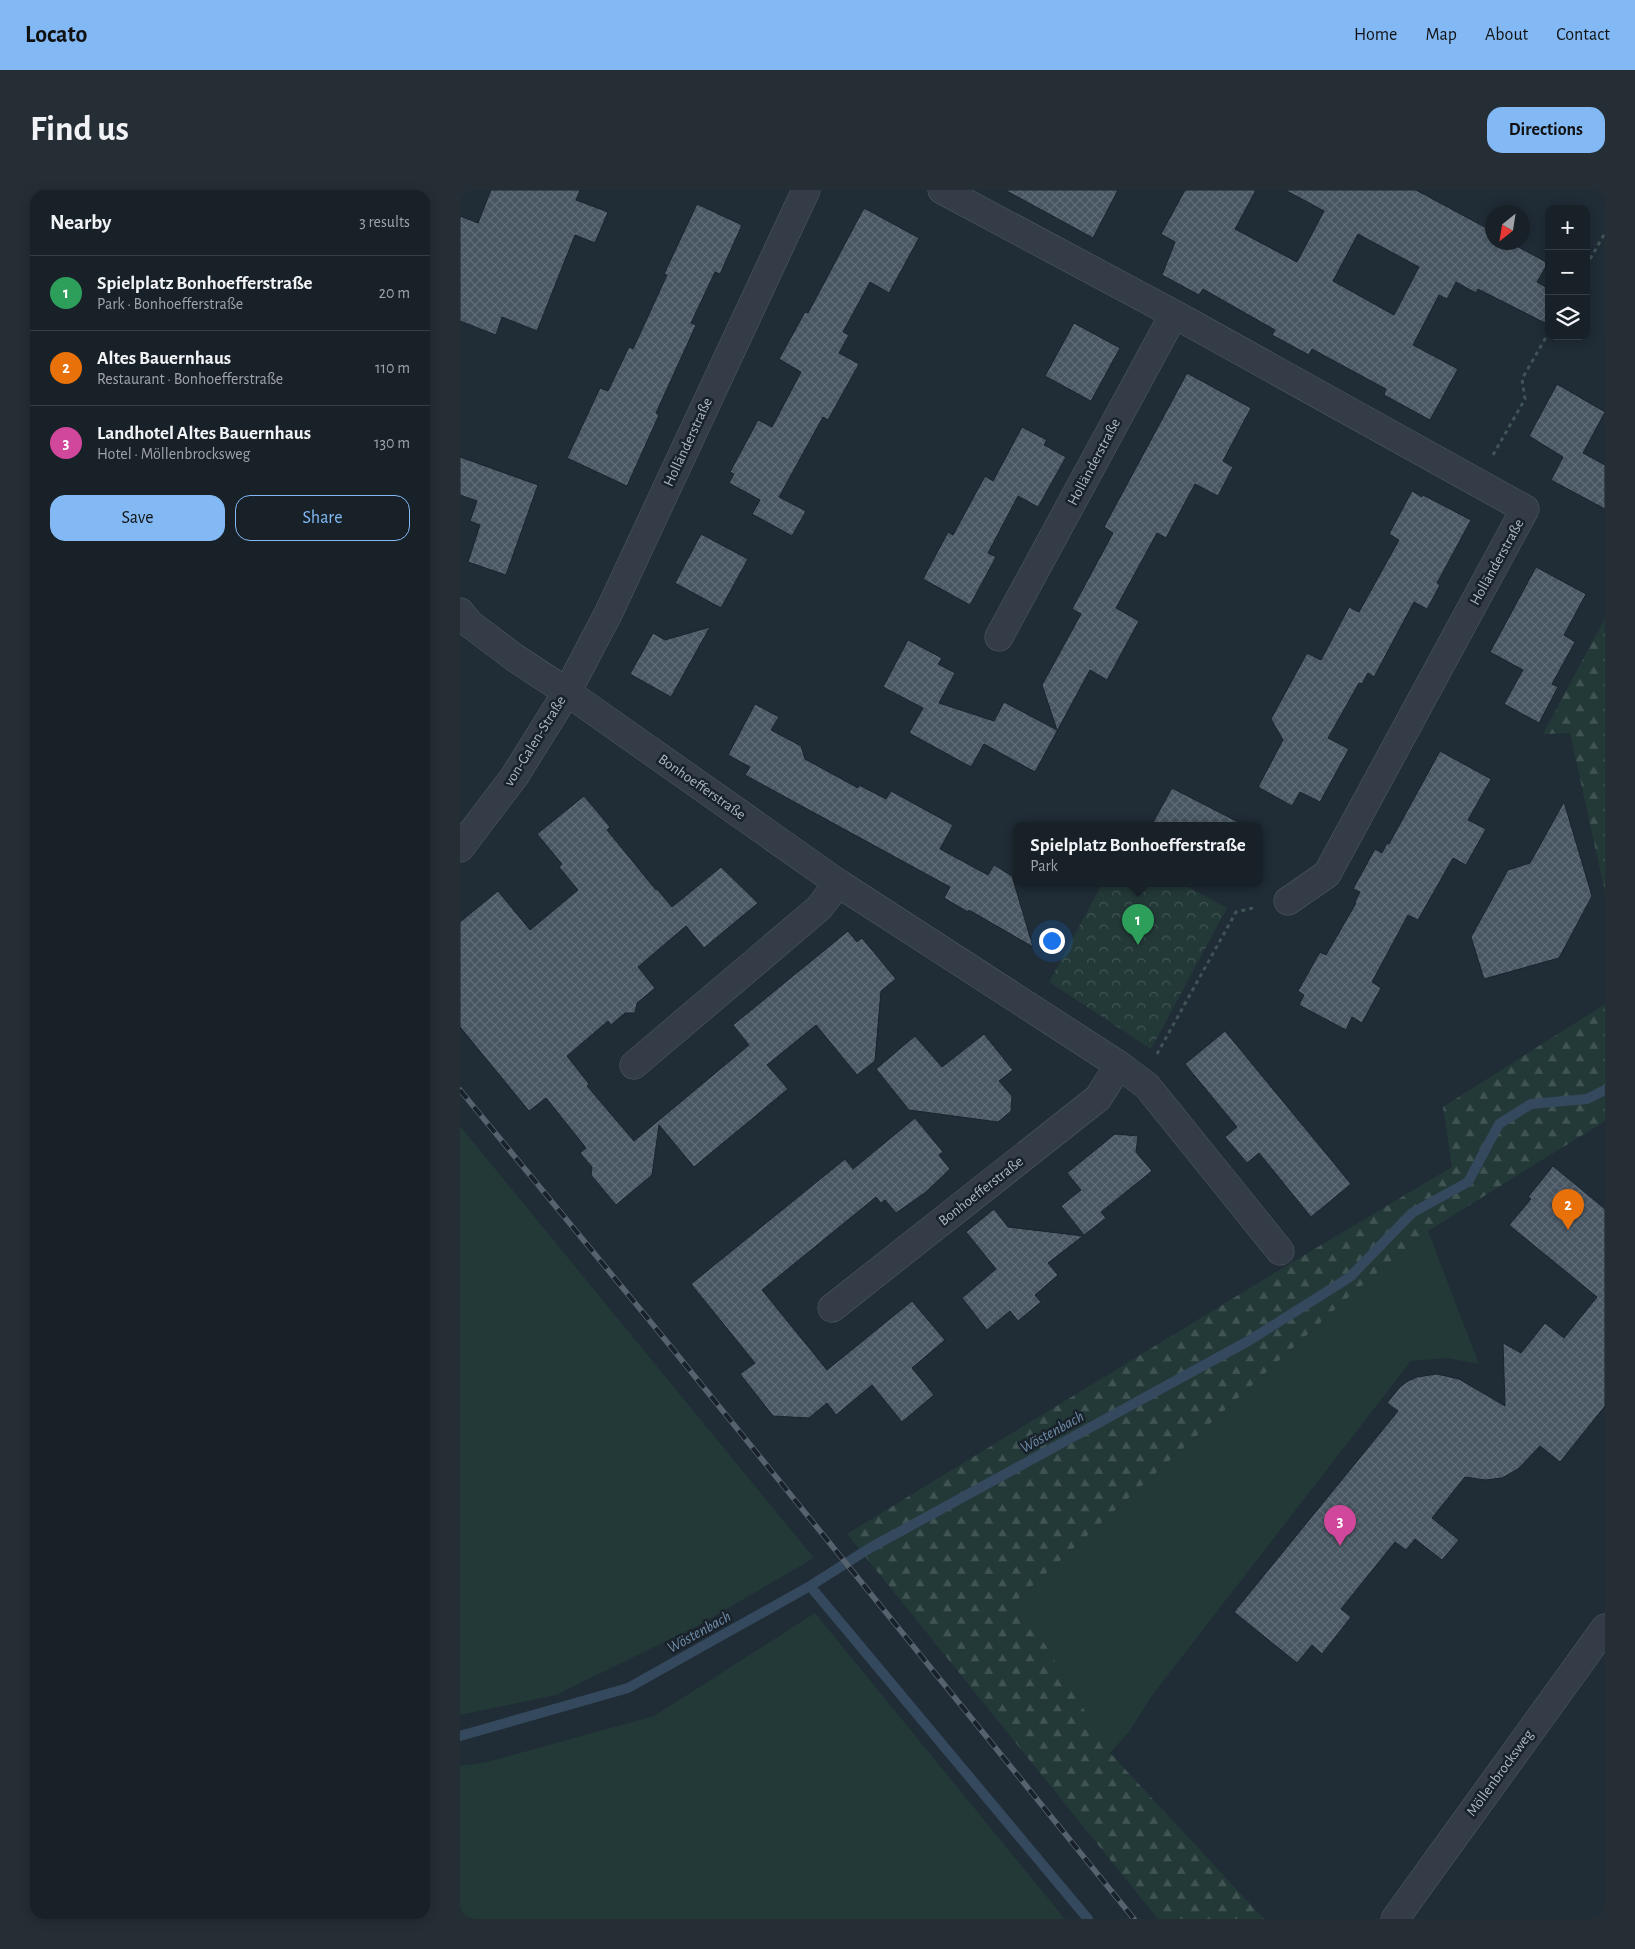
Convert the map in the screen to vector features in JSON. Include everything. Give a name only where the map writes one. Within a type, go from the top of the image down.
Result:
[{"type":"street","name":"Holländerstraße","points":[[567,692],[608,612],[806,190]]},
{"type":"street","name":"Holländerstraße","points":[[942,190],[1174,314],[1525,509],[1327,874],[1288,901]]},
{"type":"street","name":"Holländerstraße","points":[[1000,638],[1174,314]]},
{"type":"street","name":"von-Galen-Straße","points":[[460,612],[470,624],[515,658],[567,692],[514,777],[460,848]]},
{"type":"street","name":"Bonhoefferstraße","points":[[567,692],[838,883],[1120,1065],[1147,1086],[1280,1252]]},
{"type":"street","points":[[634,1065],[819,908],[838,883]]},
{"type":"street","name":"Bonhoefferstraße","points":[[832,1308],[1098,1098],[1120,1065]]},
{"type":"street","name":"Möllenbrocksweg","points":[[1395,1919],[1605,1628]]},
{"type":"path","points":[[1590,259],[1605,233]]},
{"type":"path","points":[[1476,483],[1525,399],[1522,379],[1545,339]]},
{"type":"path","points":[[1120,1065],[1156,1056],[1236,912],[1288,901]]},
{"type":"green space","points":[[1605,618],[1605,892],[1570,733],[1543,734]]},
{"type":"green space","points":[[1100,887],[1188,887],[1227,908],[1151,1049],[1049,982]]},
{"type":"green space","points":[[1605,1004],[1605,1121],[1428,1231],[1354,1292],[1018,1599],[1110,1753],[1264,1919],[1158,1919],[847,1534],[1276,1272],[1452,1167],[1443,1107]]},
{"type":"green space","points":[[460,1126],[814,1558],[699,1625],[556,1695],[460,1715]]},
{"type":"green space","points":[[1428,1231],[1479,1364],[1447,1358],[1411,1361],[1154,1693],[1128,1733],[1110,1753],[1018,1599],[1354,1292]]},
{"type":"green space","points":[[815,1613],[1065,1919],[460,1919],[460,1766],[487,1762],[654,1716]]},
{"type":"building","points":[[491,190],[580,190],[576,200],[608,212],[595,243],[575,235],[537,331],[502,317],[496,335],[460,321],[460,216],[478,223]]},
{"type":"building","points":[[1005,190],[1118,190],[1093,238]]},
{"type":"building","points":[[1185,190],[1256,190],[1235,229],[1297,262],[1324,211],[1285,190],[1416,190],[1485,227],[1485,250],[1524,250],[1545,261],[1545,268],[1537,282],[1545,287],[1545,323],[1478,289],[1476,293],[1456,282],[1447,299],[1439,295],[1413,345],[1458,369],[1430,420],[1384,395],[1386,389],[1312,349],[1309,355],[1272,335],[1275,330],[1203,289],[1199,295],[1162,275],[1175,242],[1161,234]],"holes":[[[1358,234],[1419,267],[1394,315],[1333,281]]]},
{"type":"building","points":[[697,204],[742,225],[720,274],[715,272],[691,323],[696,325],[656,413],[659,415],[627,486],[567,458],[600,388],[608,391],[629,347],[633,349],[667,275],[664,274]]},
{"type":"building","points":[[864,208],[919,238],[889,293],[870,282],[843,332],[849,335],[839,353],[859,364],[828,420],[823,417],[779,497],[806,511],[792,536],[752,514],[760,500],[729,483],[734,474],[730,472],[758,420],[772,427],[801,372],[779,359],[805,312],[808,313]]},
{"type":"building","points":[[1074,323],[1120,348],[1091,401],[1045,376]]},
{"type":"building","points":[[1187,373],[1251,408],[1223,461],[1233,467],[1218,496],[1195,484],[1166,538],[1157,533],[1116,608],[1139,621],[1107,680],[1090,670],[1035,772],[984,744],[971,767],[909,733],[923,708],[883,687],[908,640],[942,658],[938,664],[955,673],[939,703],[994,721],[1004,702],[1057,730],[1042,685],[1081,614],[1072,609],[1113,533],[1104,527]]},
{"type":"building","points":[[1557,384],[1605,412],[1583,453],[1605,465],[1605,509],[1551,480],[1563,457],[1529,436]]},
{"type":"building","points":[[1022,427],[1047,440],[1044,445],[1066,457],[1038,507],[1018,496],[988,553],[996,557],[970,605],[923,579],[948,532],[953,535],[985,476],[993,481]]},
{"type":"building","points":[[460,457],[538,485],[506,575],[468,562],[480,525],[470,521],[477,501],[460,495]]},
{"type":"building","points":[[1412,491],[1471,520],[1437,583],[1440,585],[1427,609],[1414,602],[1374,677],[1368,673],[1362,684],[1359,683],[1328,738],[1349,749],[1320,802],[1300,792],[1292,806],[1258,787],[1283,740],[1271,719],[1307,653],[1321,660],[1349,607],[1359,612],[1399,540],[1389,534]]},
{"type":"building","points":[[701,534],[748,559],[721,608],[675,583]]},
{"type":"building","points":[[1536,567],[1586,594],[1564,635],[1575,642],[1552,684],[1558,687],[1539,723],[1504,704],[1523,670],[1490,652]]},
{"type":"building","points":[[710,627],[671,697],[630,674],[653,633],[665,640]]},
{"type":"building","points":[[755,704],[779,717],[771,730],[801,746],[805,759],[858,788],[859,785],[886,799],[891,791],[953,825],[940,849],[988,875],[994,865],[1012,876],[1013,887],[1015,887],[1033,947],[969,910],[968,912],[944,898],[950,887],[745,775],[750,767],[728,755]]},
{"type":"building","points":[[1440,751],[1491,779],[1468,820],[1486,829],[1466,865],[1453,858],[1418,920],[1408,915],[1372,982],[1381,988],[1362,1023],[1352,1017],[1346,1030],[1299,1005],[1304,995],[1298,991],[1320,952],[1326,955],[1356,903],[1360,892],[1353,889],[1375,849],[1382,853],[1387,843],[1389,844]]},
{"type":"building","points":[[1172,788],[1238,822],[1153,822]]},
{"type":"building","points":[[584,796],[610,827],[607,830],[672,907],[721,867],[758,903],[704,948],[686,926],[638,967],[655,988],[637,1003],[635,1013],[625,1013],[611,1025],[608,1021],[567,1056],[589,1084],[587,1086],[634,1141],[749,1045],[733,1025],[848,931],[857,942],[862,938],[896,979],[881,991],[875,1061],[857,1075],[816,1025],[767,1065],[788,1089],[694,1167],[659,1125],[652,1175],[616,1205],[591,1175],[592,1167],[580,1153],[586,1148],[546,1098],[529,1111],[460,1027],[460,922],[498,891],[530,930],[578,890],[559,867],[562,864],[537,834]]},
{"type":"building","points":[[1564,802],[1592,896],[1559,958],[1484,979],[1471,937],[1508,870],[1530,863]]},
{"type":"building","points":[[1225,1031],[1351,1184],[1311,1217],[1259,1153],[1247,1163],[1225,1137],[1237,1127],[1185,1064]]},
{"type":"building","points":[[984,1034],[1013,1070],[999,1081],[1012,1096],[1011,1111],[998,1122],[909,1110],[876,1069],[915,1036],[942,1067]]},
{"type":"building","points":[[915,1118],[943,1152],[939,1155],[950,1169],[926,1192],[896,1213],[885,1200],[881,1203],[876,1197],[762,1290],[827,1370],[912,1301],[945,1340],[912,1368],[934,1395],[902,1422],[872,1385],[836,1415],[827,1403],[809,1418],[773,1416],[740,1374],[755,1363],[691,1284],[845,1159],[853,1169]]},
{"type":"building","points":[[1115,1134],[1138,1136],[1136,1152],[1152,1171],[1101,1212],[1106,1218],[1084,1235],[1061,1206],[1081,1190],[1067,1173]]},
{"type":"building","points":[[1553,1166],[1605,1209],[1605,1406],[1560,1462],[1540,1446],[1518,1469],[1502,1478],[1485,1480],[1465,1477],[1432,1518],[1459,1540],[1442,1560],[1415,1539],[1406,1550],[1395,1542],[1341,1609],[1351,1617],[1322,1654],[1312,1645],[1297,1663],[1234,1612],[1398,1411],[1387,1403],[1400,1387],[1417,1377],[1437,1374],[1459,1379],[1505,1406],[1503,1343],[1521,1353],[1545,1323],[1564,1338],[1597,1297],[1509,1225],[1531,1199],[1528,1197]]},
{"type":"building","points":[[994,1209],[1008,1227],[1083,1236],[1048,1263],[1058,1275],[1035,1295],[1041,1302],[1018,1321],[1010,1311],[987,1330],[962,1298],[996,1269],[966,1232]]},
{"type":"waterway","name":"Wöstenbach","points":[[460,1736],[628,1688],[810,1586],[870,1548],[1250,1340],[1350,1277],[1412,1213],[1468,1182],[1499,1124],[1531,1104],[1587,1099],[1605,1090]]},
{"type":"waterway","points":[[810,1586],[1088,1919]]},
{"type":"railway","points":[[460,1090],[654,1326],[1134,1919]]},
{"type":"place","name":"Spielplatz Bonhoefferstraße","points":[[1138,945]]},
{"type":"place","name":"Altes Bauernhaus","points":[[1568,1230]]},
{"type":"place","name":"Landhotel Altes Bauernhaus","points":[[1340,1546]]}]
